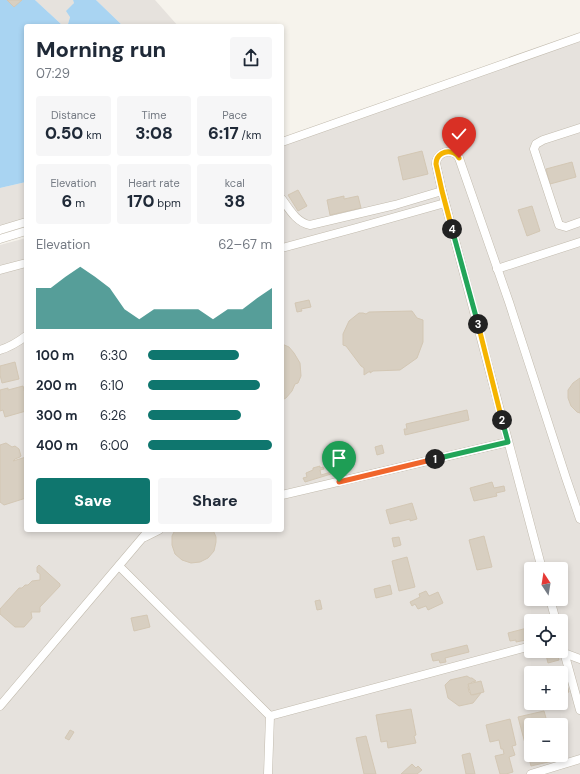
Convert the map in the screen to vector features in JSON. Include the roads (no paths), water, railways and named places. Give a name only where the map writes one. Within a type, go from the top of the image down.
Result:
[{"type":"lane","points":[[284,141],[580,37]]},
{"type":"lane","points":[[580,128],[543,140],[536,144],[534,149],[559,224],[566,227],[580,222]]},
{"type":"lane","points":[[540,562],[442,191],[436,160],[442,154],[449,152],[455,153],[459,158],[580,519]]},
{"type":"lane","points":[[284,202],[295,217],[303,223],[310,225],[395,205],[442,191]]},
{"type":"lane","points":[[284,247],[445,203]]},
{"type":"lane","points":[[0,230],[24,223]]},
{"type":"lane","points":[[0,240],[24,233]]},
{"type":"lane","points":[[497,269],[580,242]]},
{"type":"lane","points":[[0,270],[24,264]]},
{"type":"lane","points":[[0,350],[7,348],[24,337]]},
{"type":"lane","points":[[284,495],[508,442]]},
{"type":"lane","points":[[0,706],[147,532]]},
{"type":"lane","points":[[140,540],[155,532]]},
{"type":"lane","points":[[119,566],[270,716],[268,774]]},
{"type":"lane","points":[[270,716],[524,648]]},
{"type":"lane","points":[[568,654],[580,659]]},
{"type":"lane","points":[[565,658],[579,705]]},
{"type":"lane","points":[[531,774],[580,759]]},
{"type":"water","points":[[0,0],[35,0],[61,24],[24,24],[24,182],[0,188]]},
{"type":"water","points":[[73,0],[96,0],[121,24],[68,24],[70,17],[66,11],[74,3]]}]
